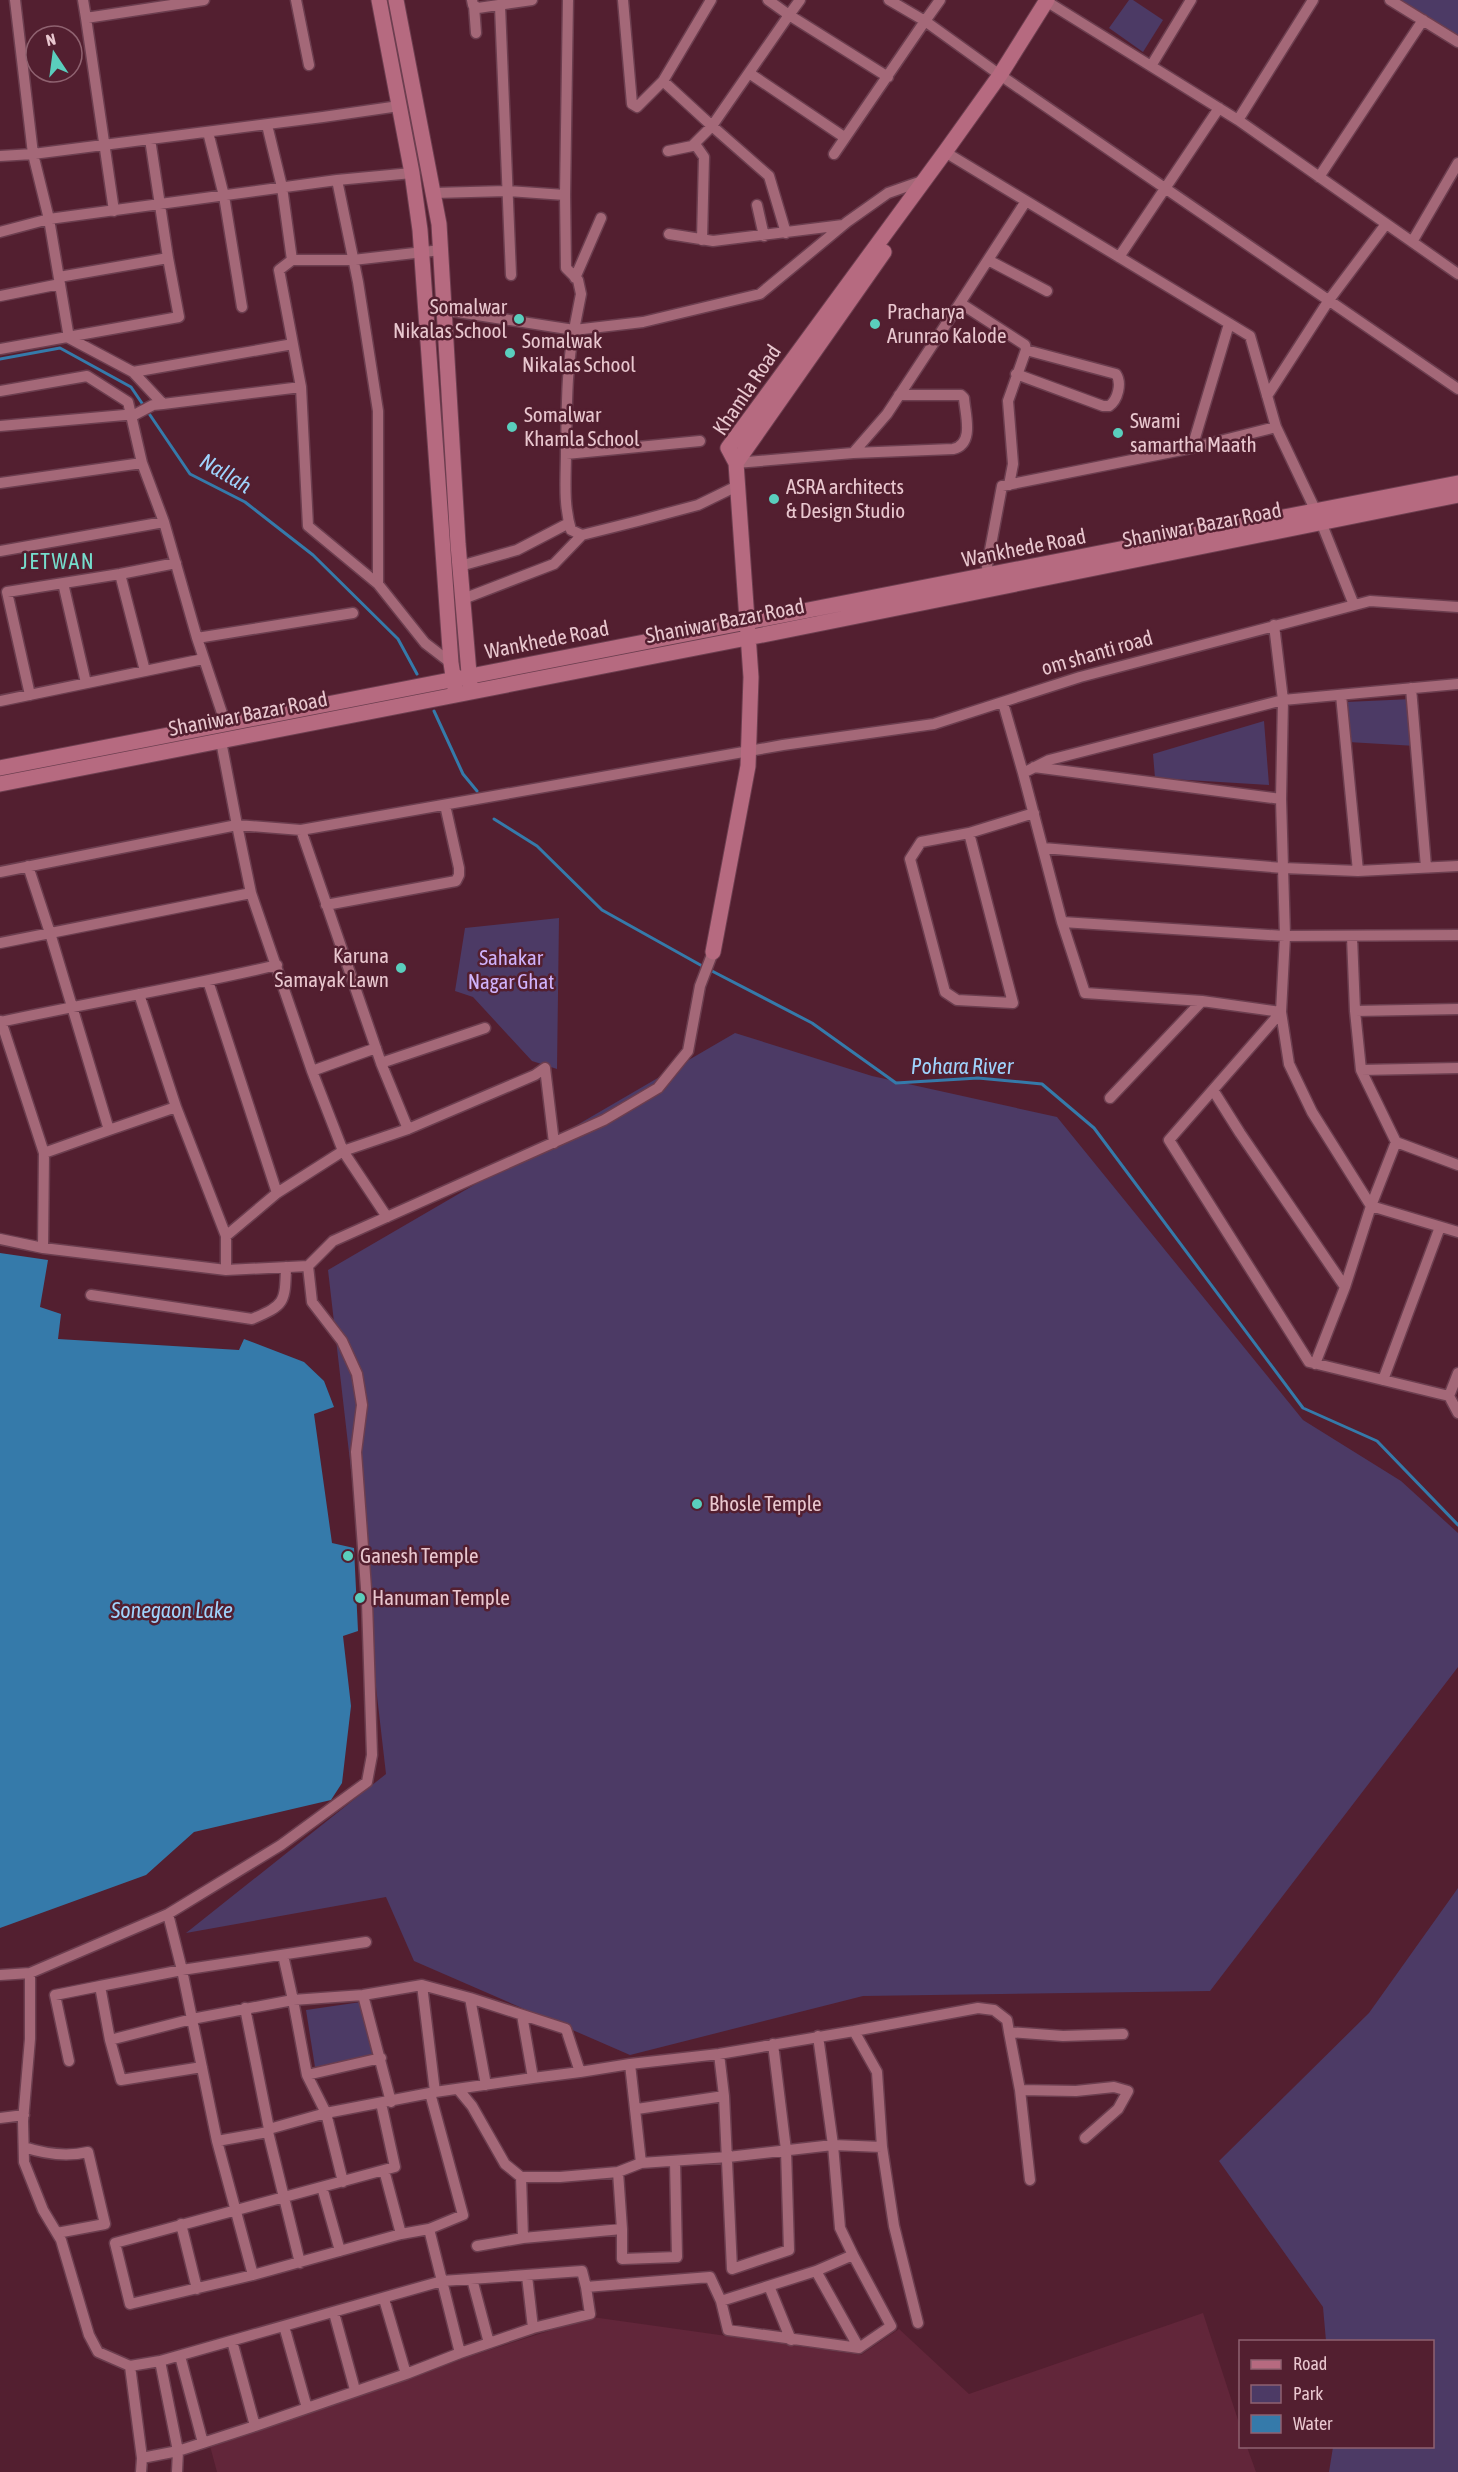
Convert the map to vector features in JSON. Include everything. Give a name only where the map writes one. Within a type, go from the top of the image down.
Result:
[{"type":"main road","points":[[379,0],[412,173],[422,252],[451,663],[453,679],[463,694]]},
{"type":"main road","points":[[396,0],[434,193],[441,250],[469,676],[463,694]]},
{"type":"main road","name":"Khamla Road","points":[[948,153],[925,180],[728,448],[736,463],[1002,76],[1050,2]]},
{"type":"main road","points":[[712,952],[748,766],[751,677],[736,463]]},
{"type":"main road","points":[[1318,517],[1458,483]]},
{"type":"main road","name":"Shaniwar Bazar Road","points":[[0,784],[463,694],[746,631],[1318,517],[1458,495]]},
{"type":"main road","name":"Wankhede Road","points":[[0,768],[225,722],[469,676],[746,631],[988,577],[1318,517]]},
{"type":"street","points":[[15,0],[33,154],[49,219],[69,338]]},
{"type":"street","points":[[83,0],[114,211]]},
{"type":"street","points":[[86,18],[204,0]]},
{"type":"street","points":[[296,0],[309,65]]},
{"type":"street","points":[[473,3],[478,8],[532,0]]},
{"type":"street","points":[[568,0],[566,268],[578,280],[581,294],[566,380],[565,493],[571,530],[582,535]]},
{"type":"street","points":[[623,1],[632,104],[636,107],[663,81],[711,0]]},
{"type":"street","points":[[768,0],[888,76]]},
{"type":"street","points":[[668,151],[681,150],[695,144],[712,126],[800,0]]},
{"type":"street","points":[[889,0],[925,21],[1458,389]]},
{"type":"street","points":[[834,154],[940,0]]},
{"type":"street","points":[[1151,66],[1191,0]]},
{"type":"street","points":[[1238,120],[1313,0]]},
{"type":"street","points":[[1390,0],[1458,42]]},
{"type":"street","points":[[1050,2],[1238,120],[1458,274]]},
{"type":"street","points":[[473,3],[476,33]]},
{"type":"street","points":[[500,6],[511,275]]},
{"type":"street","points":[[1319,177],[1423,20]]},
{"type":"street","points":[[749,73],[844,137]]},
{"type":"street","points":[[663,81],[769,176],[786,233]]},
{"type":"street","points":[[0,156],[33,154],[267,125],[399,106]]},
{"type":"street","points":[[1119,257],[1219,108]]},
{"type":"street","points":[[267,125],[282,187],[292,260]]},
{"type":"street","points":[[208,132],[224,196],[242,307]]},
{"type":"street","points":[[0,349],[179,317],[150,139]]},
{"type":"street","points":[[695,144],[704,157],[702,240]]},
{"type":"street","points":[[948,153],[1250,336],[1276,427],[1318,517],[1354,605]]},
{"type":"street","points":[[1412,242],[1458,163]]},
{"type":"street","points":[[0,232],[49,219],[337,180],[412,173]]},
{"type":"street","points":[[337,180],[378,411],[378,584]]},
{"type":"street","points":[[445,310],[574,330],[643,322],[760,294],[843,225],[888,193],[925,180]]},
{"type":"street","points":[[434,193],[507,191],[566,195]]},
{"type":"street","points":[[853,453],[886,414],[1026,201]]},
{"type":"street","points":[[757,205],[764,236]]},
{"type":"street","points":[[575,278],[601,218]]},
{"type":"street","points":[[1267,396],[1329,300],[1386,224]]},
{"type":"street","points":[[669,234],[713,242],[843,225]]},
{"type":"street","points":[[441,250],[353,260],[292,260],[279,270],[301,387],[308,526],[378,584],[425,643],[451,663]]},
{"type":"street","points":[[0,296],[60,280],[168,258]]},
{"type":"street","points":[[988,260],[1047,291]]},
{"type":"street","points":[[960,303],[1025,347],[1116,374],[1120,383],[1115,401],[1109,406],[1103,406],[1016,374]]},
{"type":"street","points":[[1192,448],[1229,324]]},
{"type":"street","points":[[69,338],[133,372],[158,405]]},
{"type":"street","points":[[133,372],[293,344]]},
{"type":"street","points":[[1025,347],[1119,370]]},
{"type":"street","points":[[1009,485],[1013,464],[1008,401],[1025,347]]},
{"type":"street","points":[[0,391],[87,376],[128,402],[133,414],[142,463],[164,522],[203,659],[225,722]]},
{"type":"street","points":[[0,426],[133,414],[158,405],[301,387]]},
{"type":"street","points":[[736,463],[853,453],[953,449],[963,444],[967,436],[964,398],[961,395],[899,395]]},
{"type":"street","points":[[988,577],[987,566],[1002,486],[1192,448],[1276,427]]},
{"type":"street","points":[[567,454],[700,441]]},
{"type":"street","points":[[0,483],[142,463]]},
{"type":"street","points":[[463,599],[554,564],[582,535],[698,505],[737,486]]},
{"type":"street","points":[[0,551],[164,522]]},
{"type":"street","points":[[460,566],[517,550],[569,523]]},
{"type":"street","points":[[30,695],[8,592],[120,574],[176,562]]},
{"type":"street","points":[[120,574],[145,671]]},
{"type":"street","points":[[63,582],[86,683]]},
{"type":"street","name":"om shanti road","points":[[0,872],[237,825],[301,830],[748,753],[934,724],[1080,677],[1370,601],[1458,607]]},
{"type":"street","points":[[197,638],[353,613]]},
{"type":"street","points":[[1274,625],[1283,700],[1281,799],[1285,936],[1281,1012],[1289,1064],[1312,1112],[1371,1206],[1458,1232]]},
{"type":"street","points":[[0,702],[203,659]]},
{"type":"street","points":[[1023,773],[1049,760],[1283,700],[1458,684]]},
{"type":"street","points":[[1411,688],[1426,867]]},
{"type":"street","points":[[1341,694],[1358,871]]},
{"type":"street","points":[[1003,703],[1062,922],[1085,993],[1202,1001],[1281,1012]]},
{"type":"street","points":[[221,741],[251,893],[312,1071],[343,1151],[387,1217]]},
{"type":"street","points":[[1034,767],[1281,799]]},
{"type":"street","points":[[327,905],[456,881],[459,868],[445,805]]},
{"type":"street","points":[[969,833],[1013,1003],[957,1000],[945,992],[910,859],[921,842],[969,833],[1034,813]]},
{"type":"street","points":[[301,830],[381,1063],[408,1129]]},
{"type":"street","points":[[1043,848],[1283,868],[1358,871],[1458,866]]},
{"type":"street","points":[[28,866],[109,1130]]},
{"type":"street","points":[[0,944],[251,893]]},
{"type":"street","points":[[1062,922],[1285,936],[1458,935]]},
{"type":"street","points":[[1352,936],[1355,1011],[1361,1070],[1396,1142],[1458,1165]]},
{"type":"street","points":[[0,1239],[43,1248],[226,1270],[308,1266],[333,1241],[604,1120],[658,1089],[688,1051],[700,986],[712,952]]},
{"type":"street","points":[[43,1248],[44,1153],[1,1022],[277,965]]},
{"type":"street","points":[[208,981],[277,1193]]},
{"type":"street","points":[[139,994],[176,1107],[226,1236],[226,1270]]},
{"type":"street","points":[[1110,1098],[1202,1001]]},
{"type":"street","points":[[1355,1011],[1458,1009]]},
{"type":"street","points":[[1281,1012],[1169,1140],[1309,1362],[1449,1396],[1458,1413]]},
{"type":"street","points":[[381,1063],[485,1028]]},
{"type":"street","points":[[312,1071],[376,1048]]},
{"type":"street","points":[[226,1236],[277,1193],[343,1151],[408,1129],[535,1075],[545,1068],[554,1143]]},
{"type":"street","points":[[1361,1070],[1458,1068]]},
{"type":"street","points":[[1213,1090],[1346,1287]]},
{"type":"street","points":[[44,1153],[176,1107]]},
{"type":"street","points":[[1315,1364],[1346,1287],[1371,1206],[1396,1142]]},
{"type":"street","points":[[1383,1380],[1440,1227]]},
{"type":"street","points":[[0,1975],[30,1973],[168,1914],[281,1845],[367,1782],[372,1755],[367,1602],[356,1452],[362,1405],[357,1374],[342,1341],[312,1302],[308,1266]]},
{"type":"street","points":[[91,1295],[252,1319],[275,1309],[285,1296],[286,1267]]},
{"type":"street","points":[[1449,1396],[1458,1373]]},
{"type":"street","points":[[168,1914],[182,1970],[217,2141],[253,2275]]},
{"type":"street","points":[[69,2061],[55,1995],[182,1970],[366,1942]]},
{"type":"street","points":[[283,1955],[308,2075],[326,2113],[343,2182]]},
{"type":"street","points":[[30,1973],[30,2038],[24,2115],[24,2162],[43,2210],[61,2240],[89,2335],[98,2352],[130,2366],[160,2361],[442,2281],[582,2271],[586,2287],[590,2314],[533,2328],[203,2443],[142,2458]]},
{"type":"street","points":[[363,1995],[381,2058],[395,2167],[116,2243],[130,2304],[300,2263],[401,2234],[429,2229],[463,2215],[433,2093],[422,1985]]},
{"type":"street","points":[[111,2040],[245,2008],[293,2000],[363,1995],[422,1985],[566,2029],[580,2072]]},
{"type":"street","points":[[100,1986],[121,2080],[202,2067]]},
{"type":"street","points":[[470,1998],[486,2085]]},
{"type":"street","points":[[245,2008],[268,2130],[300,2263]]},
{"type":"street","points":[[217,2141],[268,2130],[326,2113],[433,2093],[630,2064],[719,2054],[978,2008],[994,2010],[1007,2020],[1020,2090],[1030,2180]]},
{"type":"street","points":[[522,2015],[533,2078]]},
{"type":"street","points":[[854,2031],[877,2072],[882,2147],[894,2226],[918,2323]]},
{"type":"street","points":[[1009,2032],[1064,2036],[1123,2034]]},
{"type":"street","points":[[586,2287],[710,2277],[721,2301],[728,2330],[791,2340],[859,2348],[891,2326],[840,2228],[833,2145],[818,2036]]},
{"type":"street","points":[[719,2054],[728,2157],[732,2269],[789,2250],[786,2150],[773,2044]]},
{"type":"street","points":[[308,2075],[381,2058]]},
{"type":"street","points":[[630,2064],[637,2109],[641,2163]]},
{"type":"street","points":[[1020,2090],[1076,2091],[1114,2087],[1128,2091],[1118,2109],[1085,2138]]},
{"type":"street","points":[[458,2089],[472,2106],[505,2164],[521,2177],[560,2177],[618,2172],[641,2163],[675,2162],[833,2145],[882,2147]]},
{"type":"street","points":[[637,2109],[724,2096]]},
{"type":"street","points":[[0,2118],[24,2115]]},
{"type":"street","points":[[24,2147],[40,2153],[73,2155],[88,2152],[105,2224],[57,2233]]},
{"type":"street","points":[[618,2172],[622,2259],[677,2257],[675,2162]]},
{"type":"street","points":[[384,2170],[401,2234]]},
{"type":"street","points":[[521,2177],[523,2238]]},
{"type":"street","points":[[322,2187],[340,2251]]},
{"type":"street","points":[[181,2224],[197,2289]]},
{"type":"street","points":[[429,2229],[460,2354]]},
{"type":"street","points":[[477,2246],[523,2238],[622,2229]]},
{"type":"street","points":[[721,2301],[816,2271],[853,2255]]},
{"type":"street","points":[[816,2271],[859,2348]]},
{"type":"street","points":[[527,2276],[533,2328]]},
{"type":"street","points":[[472,2280],[489,2343]]},
{"type":"street","points":[[770,2286],[791,2340]]},
{"type":"street","points":[[384,2298],[406,2374]]},
{"type":"street","points":[[334,2313],[355,2390]]},
{"type":"street","points":[[284,2326],[307,2408]]},
{"type":"street","points":[[232,2341],[255,2426]]},
{"type":"street","points":[[180,2356],[203,2443]]},
{"type":"street","points":[[160,2361],[178,2451],[177,2471]]},
{"type":"street","points":[[130,2366],[142,2458],[141,2472]]},
{"type":"shaded area","points":[[1203,2313],[1239,2423],[1239,2448],[1247,2448],[1256,2472],[217,2472],[210,2446],[592,2317],[861,2355],[899,2329],[969,2394]]},
{"type":"green space","points":[[1129,0],[1133,0],[1163,20],[1143,52],[1109,28]]},
{"type":"green space","points":[[1397,0],[1458,0],[1458,38]]},
{"type":"green space","points":[[1412,699],[1416,746],[1348,742],[1346,702]]},
{"type":"green space","points":[[1264,721],[1269,785],[1155,778],[1153,754]]},
{"type":"green space","name":"Sahakar Nagar Ghat","points":[[559,918],[557,1069],[532,1061],[473,997],[455,991],[465,928]]},
{"type":"green space","points":[[735,1033],[872,1076],[1057,1117],[1303,1420],[1401,1481],[1458,1533],[1458,1667],[1210,1991],[863,1996],[630,2055],[414,1961],[386,1897],[186,1933],[386,1774],[328,1270]]},
{"type":"green space","points":[[1458,1888],[1458,2472],[1329,2472],[1333,2448],[1434,2448],[1434,2340],[1326,2340],[1323,2307],[1219,2161],[1369,2013]]},
{"type":"green space","points":[[361,2002],[375,2054],[315,2067],[306,2010]]},
{"type":"water","name":"Sonegaon Lake","points":[[0,1253],[48,1260],[40,1307],[61,1314],[58,1339],[239,1350],[244,1339],[304,1362],[324,1381],[334,1407],[314,1414],[332,1543],[354,1548],[358,1631],[343,1636],[351,1706],[342,1783],[331,1800],[194,1832],[146,1875],[0,1928]]},
{"type":"waterway","name":"Nallah","points":[[0,359],[60,348],[131,387],[190,474],[245,502],[313,555],[398,639],[417,674]]},
{"type":"waterway","name":"Nallah","points":[[434,711],[463,774],[477,791]]},
{"type":"waterway","name":"Pohara River","points":[[494,819],[537,846],[602,910],[704,967]]},
{"type":"waterway","name":"Pohara River","points":[[710,970],[812,1023],[896,1083],[978,1078],[1042,1084],[1094,1128],[1303,1408],[1377,1441],[1458,1525]]},
{"type":"place","name":"Somalwar Nikalas School","points":[[519,319]]},
{"type":"place","name":"Pracharya Arunrao Kalode","points":[[875,324]]},
{"type":"place","name":"Somalwak Nikalas School","points":[[510,353]]},
{"type":"place","name":"Somalwar Khamla School","points":[[512,427]]},
{"type":"place","name":"Swami samartha Maath","points":[[1118,433]]},
{"type":"place","name":"ASRA architects & Design Studio","points":[[774,499]]},
{"type":"place","name":"Karuna Samayak Lawn","points":[[401,968]]},
{"type":"place","name":"Bhosle Temple","points":[[697,1504]]},
{"type":"place","name":"Ganesh Temple","points":[[348,1556]]},
{"type":"place","name":"Hanuman Temple","points":[[360,1598]]},
{"type":"district","name":"JETWAN","points":[[58,561]]}]
